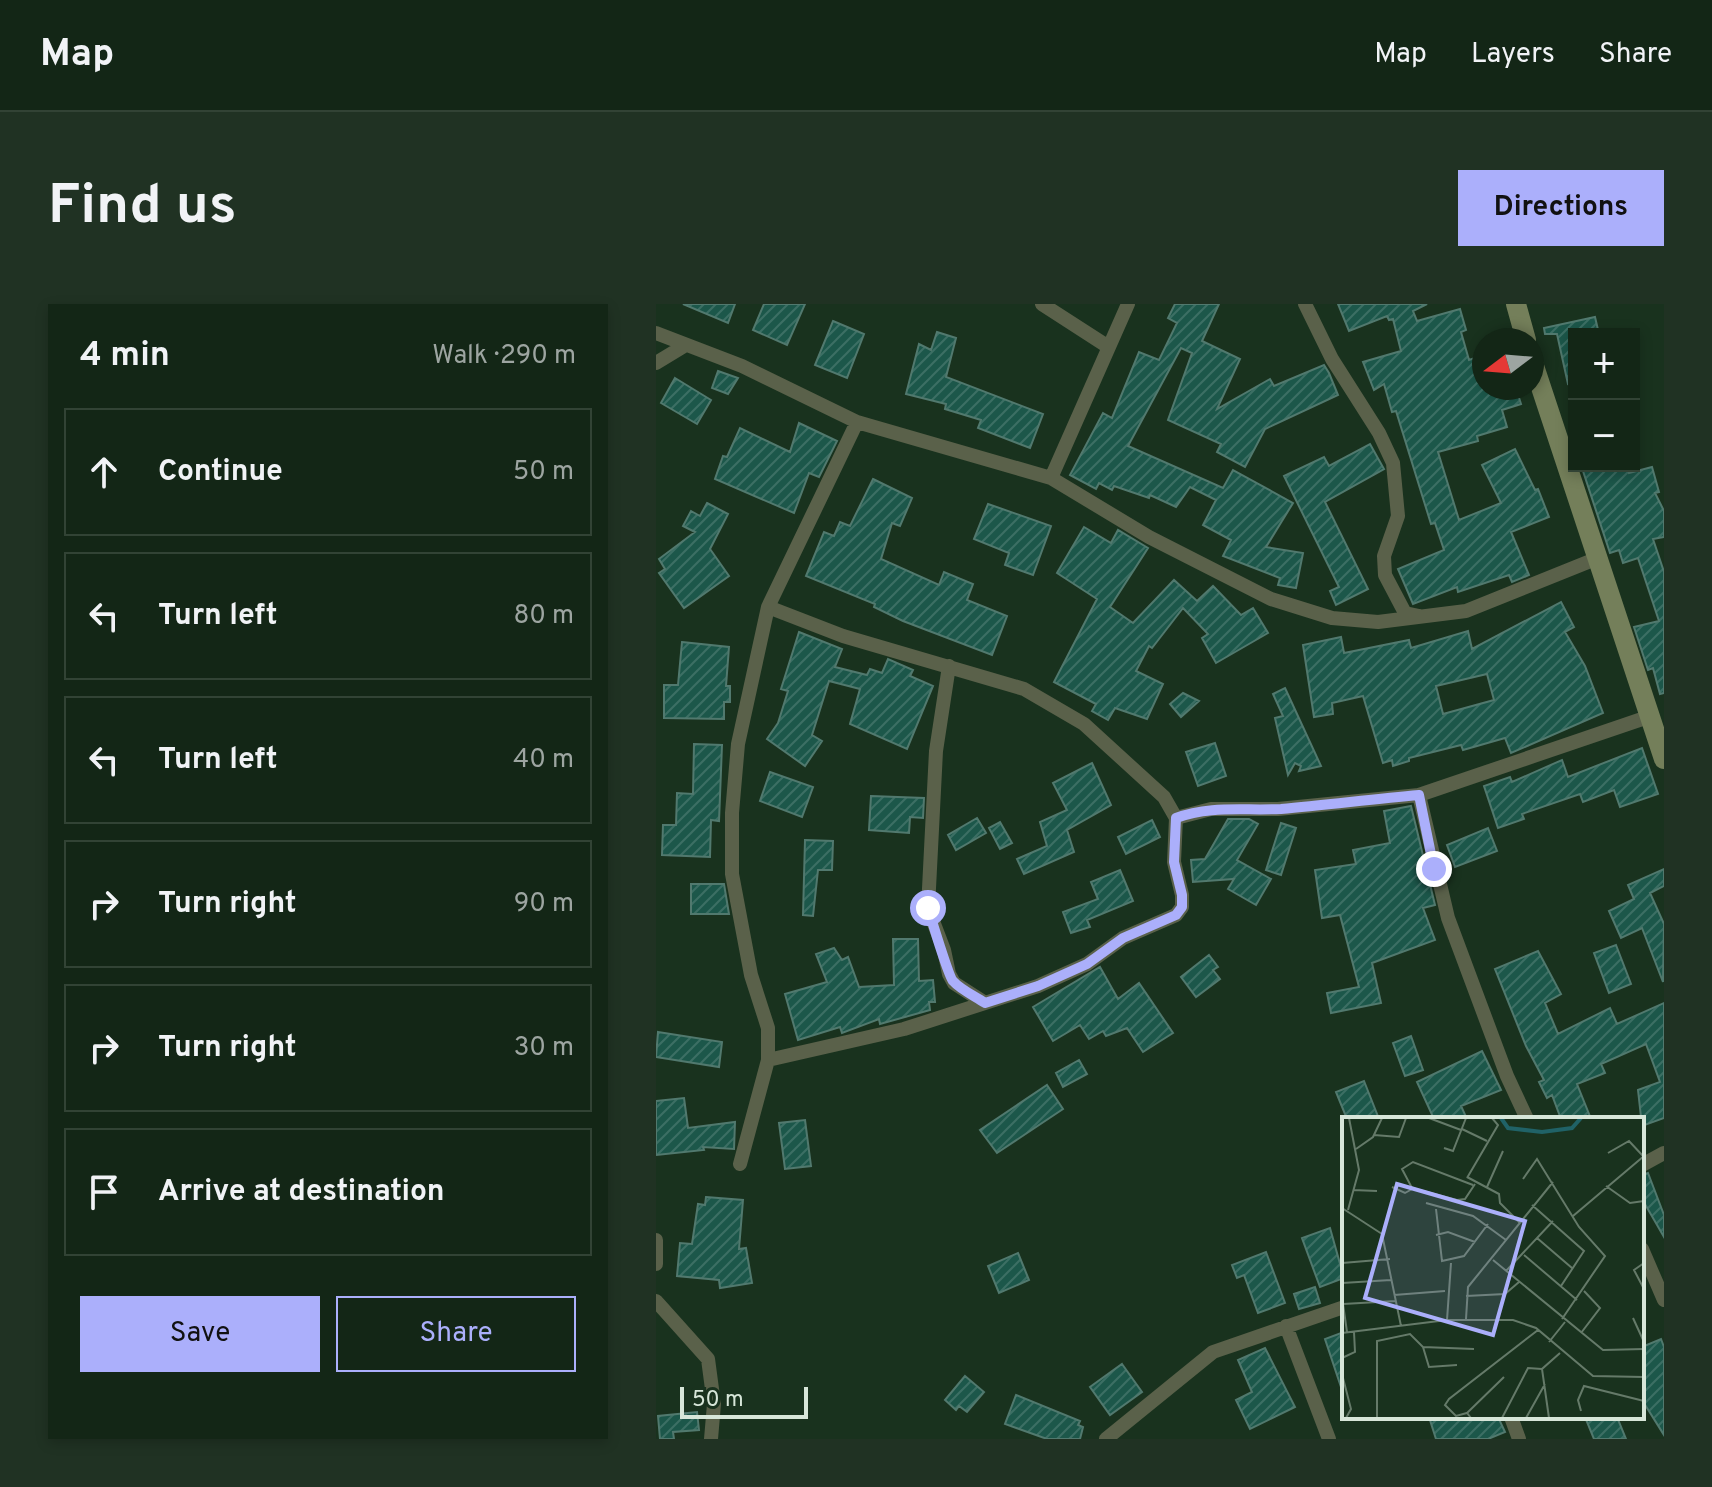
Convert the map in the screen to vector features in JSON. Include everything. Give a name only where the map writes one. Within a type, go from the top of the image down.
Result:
[{"type":"street","points":[[1042,304],[1107,346]]},
{"type":"street","points":[[1051,478],[1128,304]]},
{"type":"street","points":[[1305,304],[1332,359],[1379,433],[1393,463],[1398,516],[1384,556],[1385,575],[1405,613],[1427,617]]},
{"type":"street","points":[[1516,304],[1523,328]]},
{"type":"street","points":[[656,333],[742,366],[857,422],[1051,478],[1149,537],[1271,599],[1332,618],[1378,622],[1466,611],[1598,558]]},
{"type":"street","points":[[656,363],[684,346]]},
{"type":"street","points":[[1544,400],[1664,759]]},
{"type":"street","points":[[740,1164],[768,1060],[768,1028],[751,975],[732,874],[732,813],[738,744],[768,607],[857,422]]},
{"type":"street","points":[[768,607],[843,636],[1024,689],[1084,724],[1141,772],[1164,797],[1176,818],[1174,862],[1182,895],[1182,907],[1176,915],[1123,938],[1087,964],[1038,986],[904,1029],[768,1060]]},
{"type":"street","points":[[949,666],[936,751],[928,908],[954,983],[985,1003]]},
{"type":"street","points":[[1176,818],[1211,809],[1278,809],[1419,795],[1648,717]]},
{"type":"street","points":[[1419,795],[1448,918],[1507,1076],[1526,1117]]},
{"type":"street","points":[[1644,1164],[1664,1153]]},
{"type":"street","points":[[656,1240],[656,1264]]},
{"type":"street","points":[[1644,1254],[1664,1300]]},
{"type":"street","points":[[656,1301],[708,1359],[714,1404],[711,1439]]},
{"type":"street","points":[[1106,1439],[1213,1352],[1342,1308]]},
{"type":"street","points":[[1286,1326],[1329,1439]]},
{"type":"street","points":[[1512,1419],[1519,1439]]},
{"type":"building","points":[[683,304],[735,304],[728,323]]},
{"type":"building","points":[[764,304],[805,304],[787,345],[753,330]]},
{"type":"building","points":[[1175,304],[1219,304],[1202,341],[1240,359],[1217,409],[1270,379],[1274,386],[1324,365],[1329,373],[1338,395],[1265,429],[1245,467],[1217,452],[1221,444],[1168,420],[1192,353],[1181,348],[1128,446],[1223,488],[1233,470],[1293,503],[1266,547],[1303,553],[1296,588],[1278,585],[1280,578],[1223,556],[1231,540],[1203,525],[1216,500],[1190,487],[1176,507],[1150,495],[1149,498],[1114,486],[1112,490],[1099,483],[1096,489],[1070,475],[1103,413],[1112,418],[1139,352],[1159,360],[1177,323],[1168,318]]},
{"type":"building","points":[[1338,304],[1427,304],[1413,311],[1417,321],[1460,309],[1466,330],[1461,332],[1469,360],[1472,359],[1472,400],[1520,400],[1521,404],[1502,410],[1507,427],[1477,436],[1478,441],[1438,452],[1459,520],[1501,503],[1482,465],[1515,449],[1535,490],[1538,489],[1549,517],[1511,532],[1529,575],[1512,582],[1509,575],[1458,592],[1457,587],[1413,604],[1398,569],[1444,550],[1435,523],[1431,524],[1396,411],[1392,412],[1384,384],[1374,390],[1363,362],[1401,351],[1393,319],[1389,320],[1387,316],[1349,331]]},
{"type":"building","points":[[1595,317],[1598,328],[1568,328],[1568,384],[1557,334],[1545,334],[1544,328]]},
{"type":"building","points":[[833,321],[864,334],[847,378],[815,365]]},
{"type":"building","points":[[937,332],[956,338],[946,377],[1043,414],[1030,448],[978,428],[981,420],[945,409],[946,404],[906,394],[919,344],[931,350]]},
{"type":"building","points":[[718,371],[738,378],[728,394],[712,388]]},
{"type":"building","points":[[675,378],[711,400],[697,424],[661,403]]},
{"type":"building","points":[[799,423],[837,441],[819,477],[809,473],[794,513],[715,479],[723,456],[727,457],[740,428],[790,452]]},
{"type":"building","points":[[1370,444],[1384,469],[1325,502],[1368,589],[1336,605],[1330,591],[1339,587],[1284,476],[1324,457],[1329,466]]},
{"type":"building","points":[[1652,467],[1659,492],[1655,493],[1664,511],[1664,537],[1653,539],[1664,572],[1664,693],[1660,694],[1653,668],[1648,670],[1634,627],[1659,621],[1638,558],[1623,563],[1619,550],[1610,553],[1583,472],[1629,473]]},
{"type":"building","points":[[873,479],[912,498],[900,526],[892,523],[881,559],[939,585],[944,572],[973,584],[967,600],[1007,616],[992,655],[903,621],[874,607],[875,604],[806,576],[824,532],[834,536],[840,522],[850,526]]},
{"type":"building","points":[[707,503],[728,514],[710,549],[729,576],[684,608],[659,573],[665,569],[659,559],[695,532],[683,526],[691,511],[700,516]]},
{"type":"building","points":[[988,504],[1051,526],[1033,575],[1005,565],[1009,553],[974,539]]},
{"type":"building","points":[[1084,527],[1111,543],[1118,530],[1148,548],[1110,607],[1133,623],[1174,580],[1197,601],[1213,586],[1241,615],[1253,608],[1268,633],[1216,663],[1202,638],[1208,634],[1183,608],[1152,648],[1149,646],[1136,671],[1163,684],[1147,719],[1115,708],[1108,720],[1092,711],[1096,704],[1054,682],[1097,599],[1057,573]]},
{"type":"building","points":[[1561,602],[1574,627],[1565,632],[1585,666],[1603,713],[1511,753],[1505,738],[1463,750],[1461,745],[1409,758],[1409,761],[1393,766],[1392,760],[1383,763],[1363,696],[1332,703],[1333,714],[1314,717],[1303,645],[1341,637],[1344,653],[1409,640],[1411,648],[1468,631],[1472,649]],"holes":[[[1487,674],[1494,700],[1443,714],[1436,686]]]},
{"type":"building","points":[[799,632],[842,649],[835,667],[867,675],[870,669],[882,673],[888,659],[913,670],[910,676],[933,686],[907,749],[850,724],[860,689],[829,681],[812,735],[822,741],[805,766],[767,739],[778,723],[788,691],[781,689]]},
{"type":"building","points":[[682,642],[729,647],[726,686],[730,686],[730,702],[724,702],[724,719],[664,718],[664,685],[678,685]]},
{"type":"building","points":[[1285,688],[1321,766],[1299,771],[1301,766],[1295,763],[1288,775],[1275,718],[1283,716],[1273,694]]},
{"type":"building","points":[[1183,693],[1199,701],[1181,717],[1170,704]]},
{"type":"building","points":[[1215,743],[1226,776],[1198,786],[1186,752]]},
{"type":"building","points":[[694,744],[722,745],[719,821],[711,820],[710,857],[662,855],[663,825],[676,825],[677,793],[693,794]]},
{"type":"building","points":[[1642,748],[1658,794],[1620,807],[1614,790],[1583,802],[1580,794],[1522,814],[1524,819],[1498,828],[1484,786],[1510,777],[1512,782],[1562,760],[1568,777]]},
{"type":"building","points":[[1092,763],[1111,805],[1067,830],[1074,852],[1024,874],[1017,859],[1047,846],[1040,822],[1067,810],[1053,783]]},
{"type":"building","points":[[770,772],[813,787],[802,817],[760,801]]},
{"type":"building","points":[[871,796],[924,798],[923,818],[910,817],[909,833],[869,830]]},
{"type":"building","points":[[1411,806],[1435,905],[1423,908],[1435,940],[1372,963],[1381,1003],[1331,1013],[1327,993],[1359,987],[1340,915],[1322,918],[1315,870],[1356,864],[1353,850],[1390,843],[1384,811]]},
{"type":"building","points":[[977,818],[986,833],[956,850],[948,835]]},
{"type":"building","points":[[1228,819],[1249,819],[1258,824],[1237,860],[1271,879],[1256,905],[1228,889],[1234,879],[1193,882],[1191,860],[1205,859]]},
{"type":"building","points":[[1152,820],[1160,837],[1126,854],[1118,837]]},
{"type":"building","points":[[1000,822],[1012,843],[1000,849],[989,828]]},
{"type":"building","points":[[1281,823],[1296,828],[1281,875],[1266,870]]},
{"type":"building","points":[[1488,828],[1497,851],[1455,867],[1447,845]]},
{"type":"building","points":[[805,840],[833,841],[832,870],[818,870],[813,916],[803,915]]},
{"type":"building","points":[[1664,869],[1664,886],[1650,893],[1664,924],[1663,982],[1642,928],[1621,938],[1609,911],[1634,899],[1628,885]]},
{"type":"building","points":[[1120,870],[1133,901],[1087,920],[1090,927],[1071,933],[1063,912],[1098,899],[1091,882]]},
{"type":"building","points":[[691,884],[724,884],[729,914],[691,914]]},
{"type":"building","points":[[893,939],[918,939],[919,981],[933,980],[935,1002],[929,1002],[930,1010],[880,1024],[879,1019],[842,1033],[840,1027],[798,1040],[785,994],[827,982],[816,954],[834,948],[842,960],[848,957],[859,987],[894,985]]},
{"type":"building","points":[[1616,945],[1631,984],[1609,993],[1594,953]]},
{"type":"building","points":[[1538,951],[1561,994],[1545,1003],[1558,1034],[1610,1008],[1617,1024],[1664,1003],[1664,1118],[1644,1125],[1644,1117],[1641,1117],[1638,1090],[1660,1082],[1646,1044],[1601,1064],[1605,1073],[1577,1084],[1590,1117],[1560,1117],[1552,1095],[1547,1098],[1539,1082],[1544,1080],[1526,1046],[1495,969]]},
{"type":"building","points":[[1209,955],[1218,967],[1213,970],[1220,979],[1196,997],[1181,977]]},
{"type":"building","points":[[1100,967],[1118,999],[1139,983],[1173,1033],[1143,1052],[1127,1028],[1106,1036],[1103,1031],[1089,1039],[1080,1025],[1053,1041],[1033,1007]]},
{"type":"building","points":[[658,1032],[722,1042],[719,1067],[656,1057]]},
{"type":"building","points":[[1411,1036],[1423,1070],[1405,1076],[1393,1043]]},
{"type":"building","points":[[1482,1051],[1501,1090],[1461,1106],[1466,1117],[1433,1117],[1417,1082]]},
{"type":"building","points":[[1079,1060],[1087,1074],[1063,1087],[1056,1073]]},
{"type":"building","points":[[1364,1081],[1378,1117],[1346,1117],[1336,1092]]},
{"type":"building","points":[[1047,1085],[1063,1109],[997,1153],[980,1130]]},
{"type":"building","points":[[684,1098],[688,1128],[735,1122],[734,1149],[703,1147],[704,1150],[656,1155],[656,1101]]},
{"type":"building","points":[[805,1120],[811,1166],[785,1169],[779,1123]]},
{"type":"building","points":[[1648,1173],[1664,1215],[1664,1237],[1644,1202],[1644,1174]]},
{"type":"building","points":[[706,1197],[743,1200],[739,1249],[746,1248],[752,1283],[720,1288],[719,1280],[677,1276],[680,1243],[692,1244],[698,1204],[705,1205]]},
{"type":"building","points":[[1330,1228],[1342,1279],[1320,1287],[1302,1238]]},
{"type":"building","points":[[1266,1252],[1285,1303],[1258,1313],[1244,1275],[1237,1278],[1232,1265]]},
{"type":"building","points":[[1018,1253],[1029,1280],[999,1293],[988,1266]]},
{"type":"building","points":[[1315,1287],[1320,1303],[1299,1309],[1294,1294]]},
{"type":"building","points":[[1342,1333],[1342,1387],[1341,1387],[1325,1339]]},
{"type":"building","points":[[1661,1339],[1664,1347],[1664,1435],[1644,1403],[1644,1346]]},
{"type":"building","points":[[1265,1348],[1295,1407],[1250,1429],[1236,1400],[1252,1392],[1238,1360]]},
{"type":"building","points":[[1122,1364],[1142,1392],[1110,1415],[1090,1387]]},
{"type":"building","points":[[965,1376],[984,1392],[967,1412],[959,1406],[956,1410],[945,1400]]},
{"type":"building","points":[[1016,1395],[1080,1421],[1078,1425],[1083,1427],[1080,1439],[1047,1439],[1005,1424]]},
{"type":"building","points":[[697,1412],[699,1430],[673,1432],[674,1439],[660,1439],[658,1416]]},
{"type":"building","points":[[1430,1419],[1499,1419],[1505,1432],[1488,1439],[1436,1439]]},
{"type":"building","points":[[1586,1419],[1618,1419],[1626,1439],[1594,1439]]},
{"type":"route","points":[[928,908],[954,983],[985,1003],[1038,986],[1087,964],[1123,938],[1176,915],[1182,907],[1182,895],[1174,862],[1172,833],[1176,818],[1188,813],[1211,809],[1278,809],[1419,795],[1434,869]]}]
